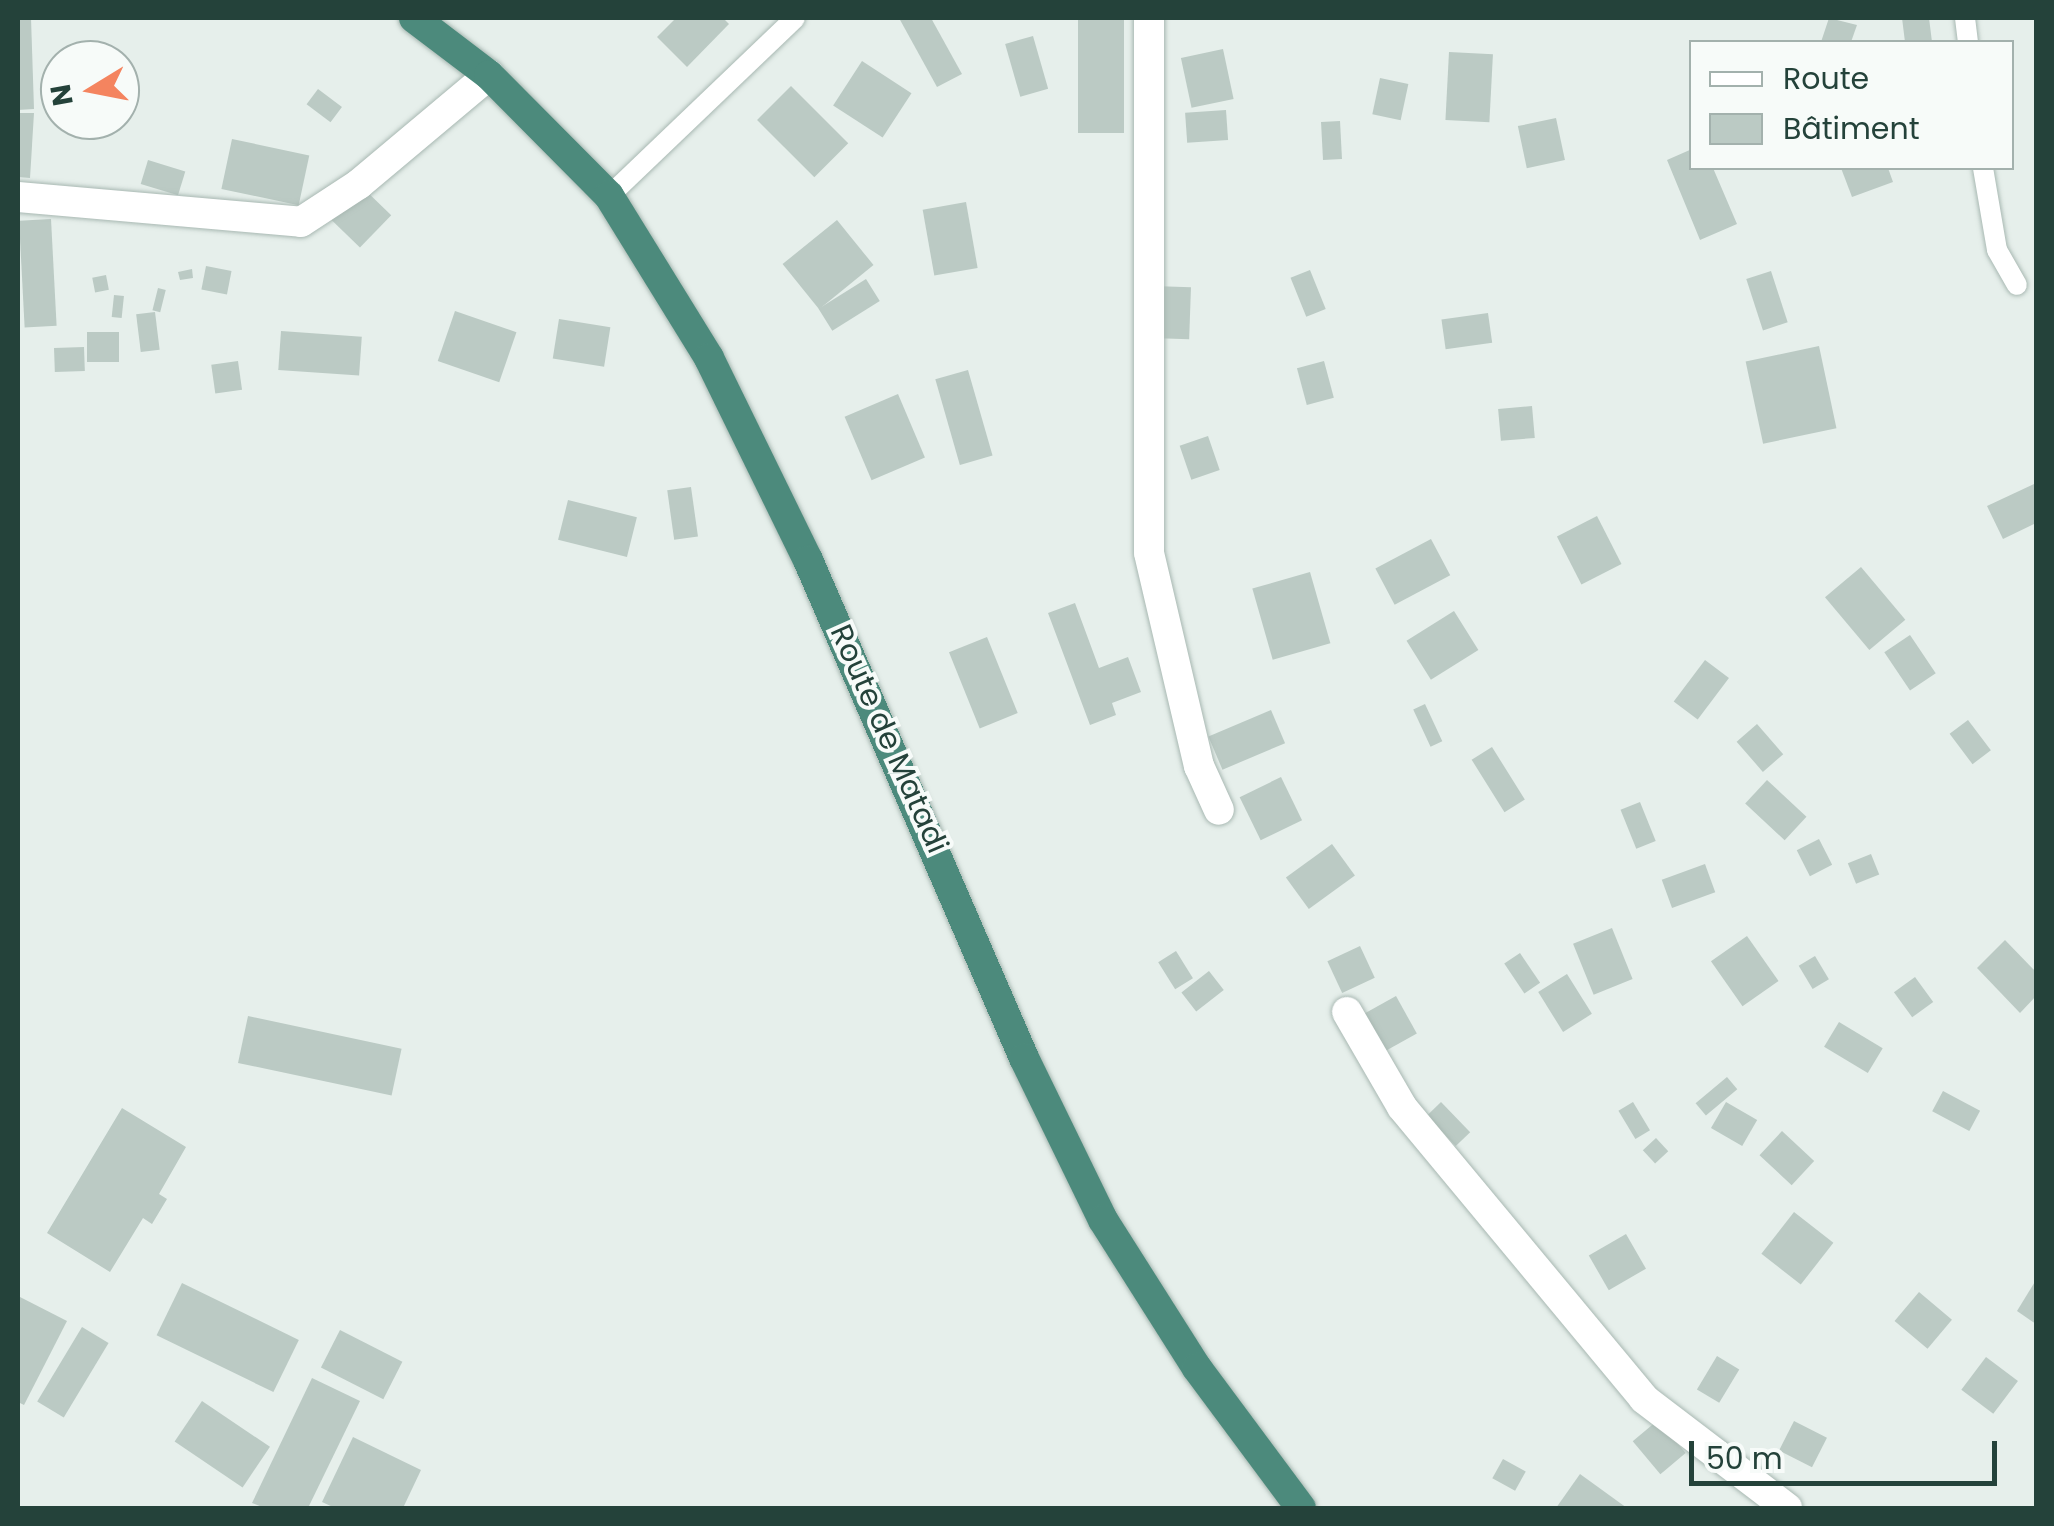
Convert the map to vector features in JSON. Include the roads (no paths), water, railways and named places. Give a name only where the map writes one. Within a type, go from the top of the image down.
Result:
[{"type":"highway","name":"Route de Matadi","points":[[414,18],[489,75],[609,196],[709,358],[808,560],[1024,1058],[1103,1220],[1198,1368],[1301,1508]]},
{"type":"street","points":[[1149,18],[1149,552],[1199,766],[1219,810]]},
{"type":"street","points":[[18,196],[300,222],[359,184],[489,75]]},
{"type":"street","points":[[1347,1012],[1402,1107],[1644,1399],[1786,1508]]},
{"type":"lane","points":[[609,196],[795,18]]},
{"type":"lane","points":[[1983,170],[1998,250],[2017,285]]}]
